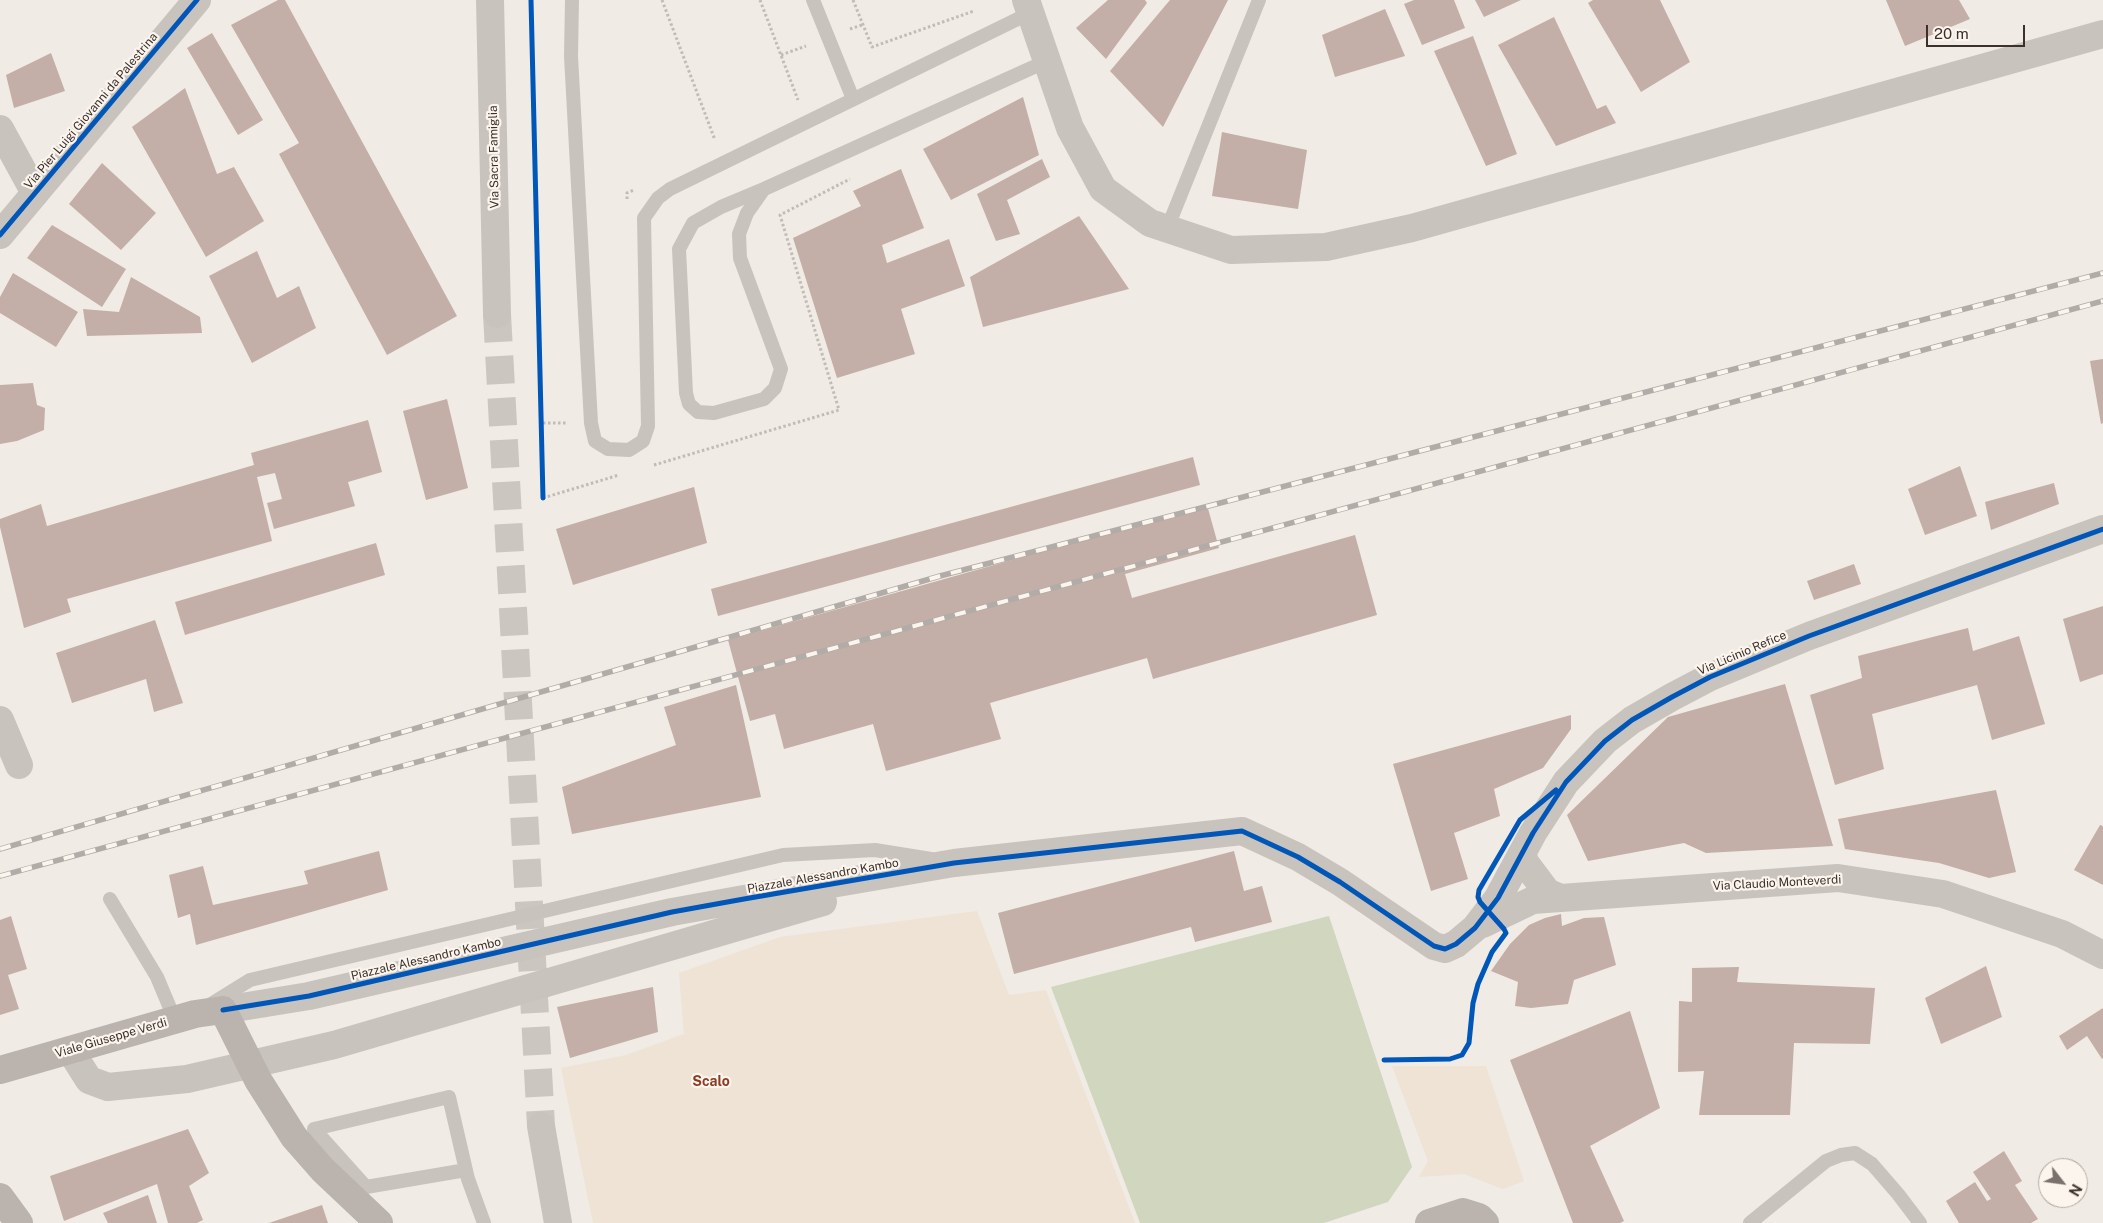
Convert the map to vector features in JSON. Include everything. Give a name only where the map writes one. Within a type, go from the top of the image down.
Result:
[{"type":"main road","name":"Viale Giuseppe Verdi","points":[[0,1070],[185,1017],[223,1010]]},
{"type":"main road","points":[[223,1010],[279,1116],[294,1137],[323,1170],[379,1223]]},
{"type":"main road","points":[[0,1197],[19,1223]]},
{"type":"main road","points":[[1429,1223],[1463,1212],[1482,1220]]},
{"type":"street","name":"Via Pier Luigi Giovanni da Palestrina","points":[[0,235],[197,0]]},
{"type":"street","name":"Via Sacra Famiglia","points":[[490,0],[497,314]]},
{"type":"street","points":[[1028,6],[1070,128],[1103,189],[1150,223],[1231,250],[1326,247],[1412,228],[2103,34]]},
{"type":"street","points":[[0,129],[35,193]]},
{"type":"street","name":"Via Licinio Refice","points":[[1408,928],[1434,946],[1445,949],[1456,944],[1475,928],[1498,898],[1566,782],[1584,760],[1632,720],[1672,697],[1710,677],[1809,636],[2103,529]]},
{"type":"street","points":[[0,720],[19,765]]},
{"type":"street","name":"Piazzale Alessandro Kambo","points":[[223,1010],[309,996],[672,912],[954,863],[1242,831],[1298,857],[1340,882],[1408,928]]},
{"type":"street","points":[[1522,855],[1526,864],[1548,892],[1558,897]]},
{"type":"street","name":"Piazzale Alessandro Kambo","points":[[70,1050],[89,1080],[108,1087],[187,1079],[334,1045],[954,863]]},
{"type":"street","name":"Via Claudio Monteverdi","points":[[1475,928],[1514,907],[1533,900],[1838,878],[1943,894],[2062,934],[2103,955]]},
{"type":"street","points":[[541,1126],[558,1223]]},
{"type":"lane","points":[[572,0],[571,56],[591,423],[595,441],[608,449],[629,450],[643,441],[648,426],[644,218],[658,198],[670,189],[853,99],[1028,6]]},
{"type":"lane","points":[[813,0],[853,99]]},
{"type":"lane","points":[[1167,229],[1260,0]]},
{"type":"lane","points":[[764,189],[747,213],[739,234],[740,258],[781,369],[775,388],[764,399],[714,413],[698,412],[689,404],[686,393],[679,249],[693,223],[721,207],[1047,61]]},
{"type":"lane","name":"Piazzale Alessandro Kambo","points":[[185,1017],[250,980],[784,855],[875,850],[954,863]]},
{"type":"lane","points":[[110,899],[157,977],[185,1017]]},
{"type":"lane","points":[[466,1170],[366,1187],[314,1129],[449,1098],[466,1170],[484,1223]]},
{"type":"lane","points":[[1750,1223],[1826,1161],[1841,1154],[1855,1154],[1872,1164],[1920,1223]]},
{"type":"path","points":[[662,0],[719,149]]},
{"type":"path","points":[[853,0],[872,48],[979,10]]},
{"type":"path","points":[[645,468],[839,410],[780,215],[851,179]]},
{"type":"path","points":[[542,413],[543,432]]},
{"type":"path","points":[[543,489],[543,498],[627,473]]},
{"type":"green space","points":[[1329,916],[1412,1167],[1388,1202],[1324,1223],[1140,1223],[1051,987]]},
{"type":"shaded area","points":[[977,911],[1009,995],[1046,990],[1135,1223],[593,1223],[561,1068],[626,1055],[684,1034],[679,973],[780,937]]},
{"type":"shaded area","points":[[1392,1066],[1486,1066],[1524,1181],[1503,1189],[1464,1174],[1419,1177],[1428,1161]]},
{"type":"building","points":[[278,0],[285,0],[457,316],[387,355],[279,154],[299,143],[231,25]]},
{"type":"building","points":[[1108,0],[1145,0],[1147,3],[1106,59],[1076,28]]},
{"type":"building","points":[[1170,0],[1228,0],[1163,127],[1110,71]]},
{"type":"building","points":[[1414,0],[1454,0],[1465,28],[1422,45],[1404,4]]},
{"type":"building","points":[[1475,0],[1521,0],[1484,17]]},
{"type":"building","points":[[1593,0],[1660,0],[1690,62],[1641,92],[1588,3]]},
{"type":"building","points":[[1886,0],[1959,0],[1970,19],[1905,46]]},
{"type":"building","points":[[1385,9],[1405,56],[1335,77],[1322,35]]},
{"type":"building","points":[[1554,17],[1597,109],[1606,105],[1616,123],[1556,146],[1498,45]]},
{"type":"building","points":[[212,33],[263,120],[238,135],[187,48]]},
{"type":"building","points":[[1473,36],[1517,154],[1486,166],[1434,51]]},
{"type":"building","points":[[51,53],[65,91],[14,108],[6,75]]},
{"type":"building","points":[[185,88],[217,174],[234,167],[264,221],[206,257],[132,127]]},
{"type":"building","points":[[1023,97],[1039,155],[951,200],[923,149]]},
{"type":"building","points":[[1222,132],[1307,150],[1298,209],[1212,196]]},
{"type":"building","points":[[1042,159],[1050,177],[1007,200],[1020,234],[996,241],[977,194]]},
{"type":"building","points":[[102,163],[156,213],[121,250],[69,204]]},
{"type":"building","points":[[901,169],[924,228],[882,245],[887,263],[949,239],[965,286],[901,309],[915,354],[837,378],[793,238],[861,206],[853,191]]},
{"type":"building","points":[[1079,216],[1129,289],[983,327],[970,277]]},
{"type":"building","points":[[52,225],[126,269],[102,307],[27,258]]},
{"type":"building","points":[[257,251],[277,298],[299,286],[316,328],[252,363],[209,276]]},
{"type":"building","points":[[13,273],[78,312],[56,347],[0,313],[0,297]]},
{"type":"building","points":[[131,277],[200,317],[202,333],[87,336],[83,309],[119,312]]},
{"type":"building","points":[[2103,359],[2103,423],[2101,424],[2090,361]]},
{"type":"building","points":[[33,383],[37,405],[45,408],[44,430],[17,441],[0,444],[0,385]]},
{"type":"building","points":[[447,399],[468,488],[426,500],[403,411]]},
{"type":"building","points":[[368,420],[382,472],[348,482],[355,506],[274,529],[267,503],[282,499],[275,473],[257,477],[272,541],[67,599],[71,612],[24,628],[0,527],[0,519],[41,504],[47,526],[254,465],[251,453]]},
{"type":"building","points":[[1193,457],[1200,485],[718,616],[711,589]]},
{"type":"building","points":[[1960,466],[1977,516],[1925,535],[1908,489]]},
{"type":"building","points":[[2054,483],[2059,504],[1991,530],[1985,502]]},
{"type":"building","points":[[694,487],[707,543],[573,585],[556,529]]},
{"type":"building","points":[[1207,505],[1219,548],[1125,574],[1132,598],[1355,535],[1377,615],[1153,679],[1147,658],[990,703],[1001,739],[886,771],[873,724],[784,749],[775,714],[750,721],[728,640]]},
{"type":"building","points":[[376,543],[385,575],[185,635],[175,602]]},
{"type":"building","points":[[1854,564],[1861,584],[1814,600],[1807,581]]},
{"type":"building","points":[[2103,606],[2103,674],[2080,682],[2063,619]]},
{"type":"building","points":[[155,620],[183,703],[154,712],[146,679],[72,703],[56,653]]},
{"type":"building","points":[[1968,628],[1973,651],[2019,636],[2045,724],[1992,740],[1977,685],[1872,714],[1884,769],[1835,785],[1810,695],[1862,678],[1858,656]]},
{"type":"building","points":[[1785,684],[1833,846],[1706,853],[1684,843],[1588,861],[1567,815],[1668,717]]},
{"type":"building","points":[[736,685],[761,797],[572,834],[562,787],[676,745],[664,707]]},
{"type":"building","points":[[1571,715],[1571,729],[1543,768],[1494,789],[1500,816],[1454,833],[1468,879],[1431,891],[1393,764]]},
{"type":"building","points":[[1996,790],[2016,872],[1989,878],[1939,863],[1845,849],[1838,819]]},
{"type":"building","points":[[2100,825],[2103,826],[2103,885],[2074,870]]},
{"type":"building","points":[[379,851],[388,890],[196,945],[190,914],[178,918],[169,875],[203,866],[213,905],[308,884],[304,871]]},
{"type":"building","points":[[1234,851],[1244,891],[1262,886],[1272,922],[1195,942],[1191,927],[1014,974],[998,913]]},
{"type":"building","points":[[1561,914],[1562,926],[1584,918],[1604,917],[1616,965],[1574,980],[1568,1004],[1531,1008],[1515,1006],[1518,982],[1491,971],[1510,944],[1529,925]]},
{"type":"building","points":[[11,916],[27,969],[8,975],[19,1009],[0,1015],[0,920]]},
{"type":"building","points":[[1986,966],[2002,1017],[1941,1044],[1925,998]]},
{"type":"building","points":[[1739,967],[1737,982],[1875,988],[1870,1044],[1794,1043],[1790,1115],[1699,1115],[1704,1071],[1678,1072],[1679,1001],[1692,1002],[1692,968]]},
{"type":"building","points":[[653,987],[658,1032],[570,1058],[557,1007]]},
{"type":"building","points":[[2103,1008],[2103,1058],[2087,1036],[2067,1050],[2059,1036]]},
{"type":"building","points":[[1630,1011],[1660,1108],[1590,1146],[1624,1221],[1620,1223],[1573,1223],[1510,1060]]},
{"type":"building","points":[[188,1129],[209,1173],[189,1186],[203,1220],[197,1223],[168,1223],[157,1184],[64,1221],[50,1176]]},
{"type":"building","points":[[2004,1151],[2022,1181],[2015,1185],[2038,1219],[2031,1223],[1959,1223],[1946,1201],[1975,1182],[1987,1201],[1991,1199],[1973,1172]]},
{"type":"building","points":[[148,1195],[157,1223],[108,1223],[103,1213]]},
{"type":"building","points":[[322,1205],[328,1223],[269,1223]]},
{"type":"tunnel","points":[[497,314],[541,1126]]},
{"type":"railway","points":[[0,849],[940,576],[2103,273]]},
{"type":"railway","points":[[0,876],[2103,301]]},
{"type":"cycle path","points":[[0,235],[197,0]]},
{"type":"cycle path","points":[[531,0],[543,498]]},
{"type":"cycle path","points":[[223,1010],[309,996],[672,912],[744,899],[954,863],[1242,831],[1298,857],[1340,882],[1434,946],[1445,949],[1456,944],[1475,928],[1498,898],[1533,833],[1566,782],[1605,741],[1632,720],[1710,677],[1809,636],[2103,529]]},
{"type":"cycle path","points":[[1384,1060],[1450,1059],[1462,1055],[1469,1043],[1473,1003],[1478,984],[1492,952],[1506,933],[1480,902],[1478,897],[1479,890],[1520,820],[1556,790]]},
{"type":"district","name":"Scalo","points":[[711,1082]]}]
